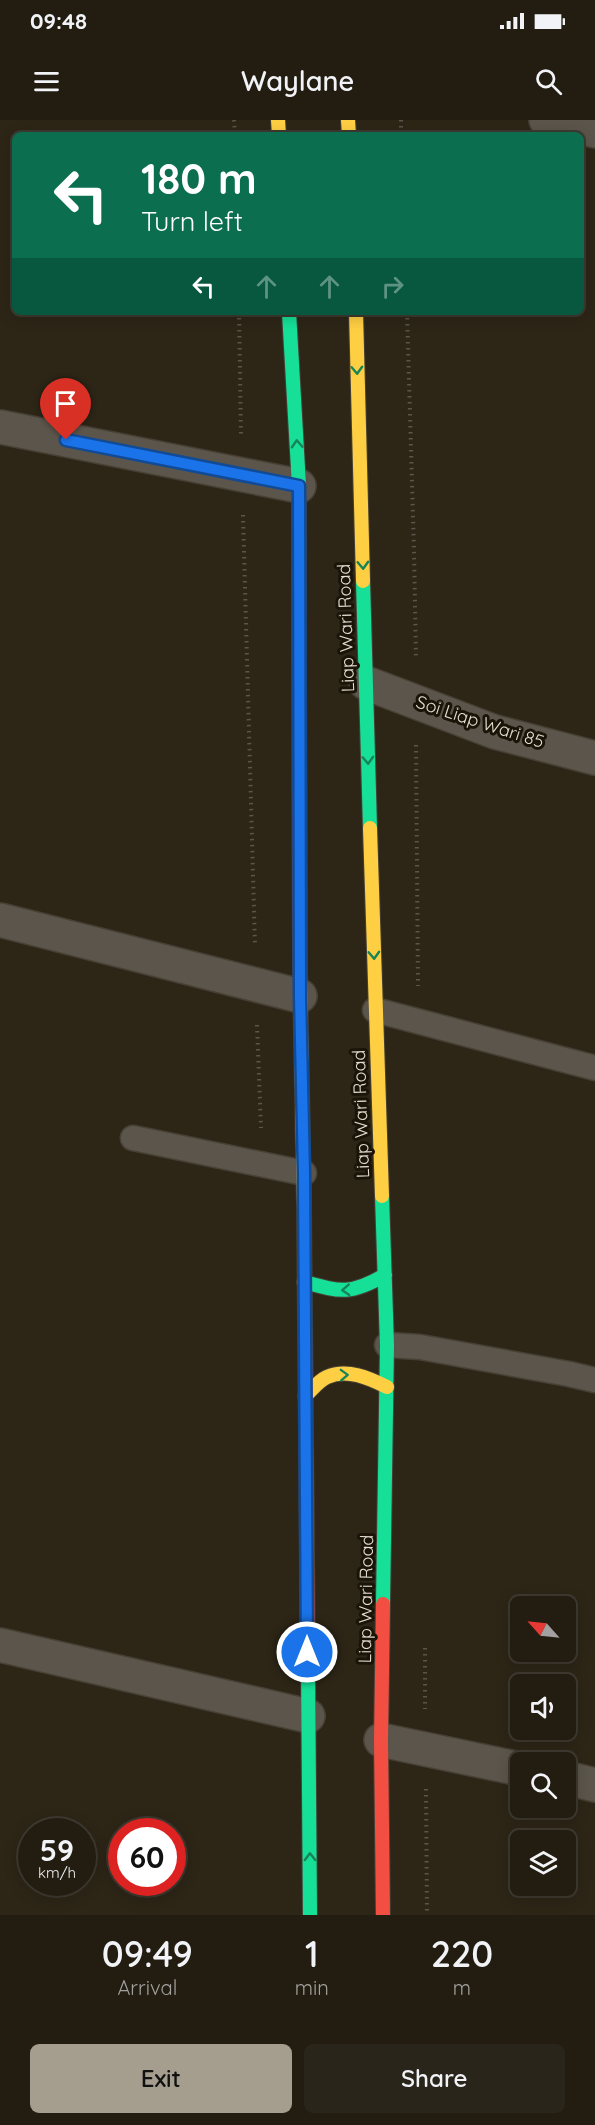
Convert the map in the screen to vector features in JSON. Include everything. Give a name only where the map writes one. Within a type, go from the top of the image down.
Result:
[{"type":"main road","points":[[289,315],[299,486],[300,996],[304,1173],[310,1915]]},
{"type":"main road","name":"Liap Wari Road","points":[[356,315],[375,1010],[387,1345],[381,1740],[382,1915]]},
{"type":"main road","points":[[304,1282],[342,1292],[364,1288],[385,1275]]},
{"type":"main road","points":[[305,1396],[326,1377],[346,1374],[368,1377],[387,1387]]},
{"type":"street","points":[[546,120],[595,131]]},
{"type":"street","points":[[0,427],[299,486]]},
{"type":"street","name":"Soi Liap Wari 85","points":[[366,683],[495,732],[595,758]]},
{"type":"street","points":[[0,920],[300,996]]},
{"type":"street","points":[[0,1645],[308,1716]]},
{"type":"street","points":[[381,1740],[510,1767]]},
{"type":"street","points":[[576,1780],[595,1785]]},
{"type":"lane","points":[[375,1010],[595,1068]]},
{"type":"lane","points":[[133,1138],[304,1173]]},
{"type":"lane","points":[[387,1345],[420,1347],[595,1380]]},
{"type":"path","points":[[239,315],[262,1164]]},
{"type":"path","points":[[407,315],[414,550]]},
{"type":"traffic: fast","points":[[289,315],[299,486],[299,664]]},
{"type":"traffic: fast","points":[[363,581],[370,828]]},
{"type":"traffic: fast","points":[[382,1196],[387,1345],[383,1604]]},
{"type":"traffic: fast","points":[[304,1282],[346,1290],[363,1286],[385,1275]]},
{"type":"traffic: fast","points":[[308,1667],[310,1915]]},
{"type":"traffic: slow","points":[[278,120],[279,132]]},
{"type":"traffic: slow","points":[[348,120],[349,132]]},
{"type":"traffic: slow","points":[[356,315],[363,581]]},
{"type":"traffic: slow","points":[[370,828],[382,1196]]},
{"type":"traffic: slow","points":[[300,974],[304,1206]]},
{"type":"traffic: slow","points":[[305,1396],[318,1383],[335,1374],[350,1374],[387,1387]]},
{"type":"traffic: jam","points":[[299,664],[300,974]]},
{"type":"traffic: jam","points":[[304,1206],[308,1667]]},
{"type":"traffic: jam","points":[[383,1604],[381,1740],[383,1915]]},
{"type":"route","points":[[66,440],[299,486],[300,996],[304,1173],[307,1652]]}]
